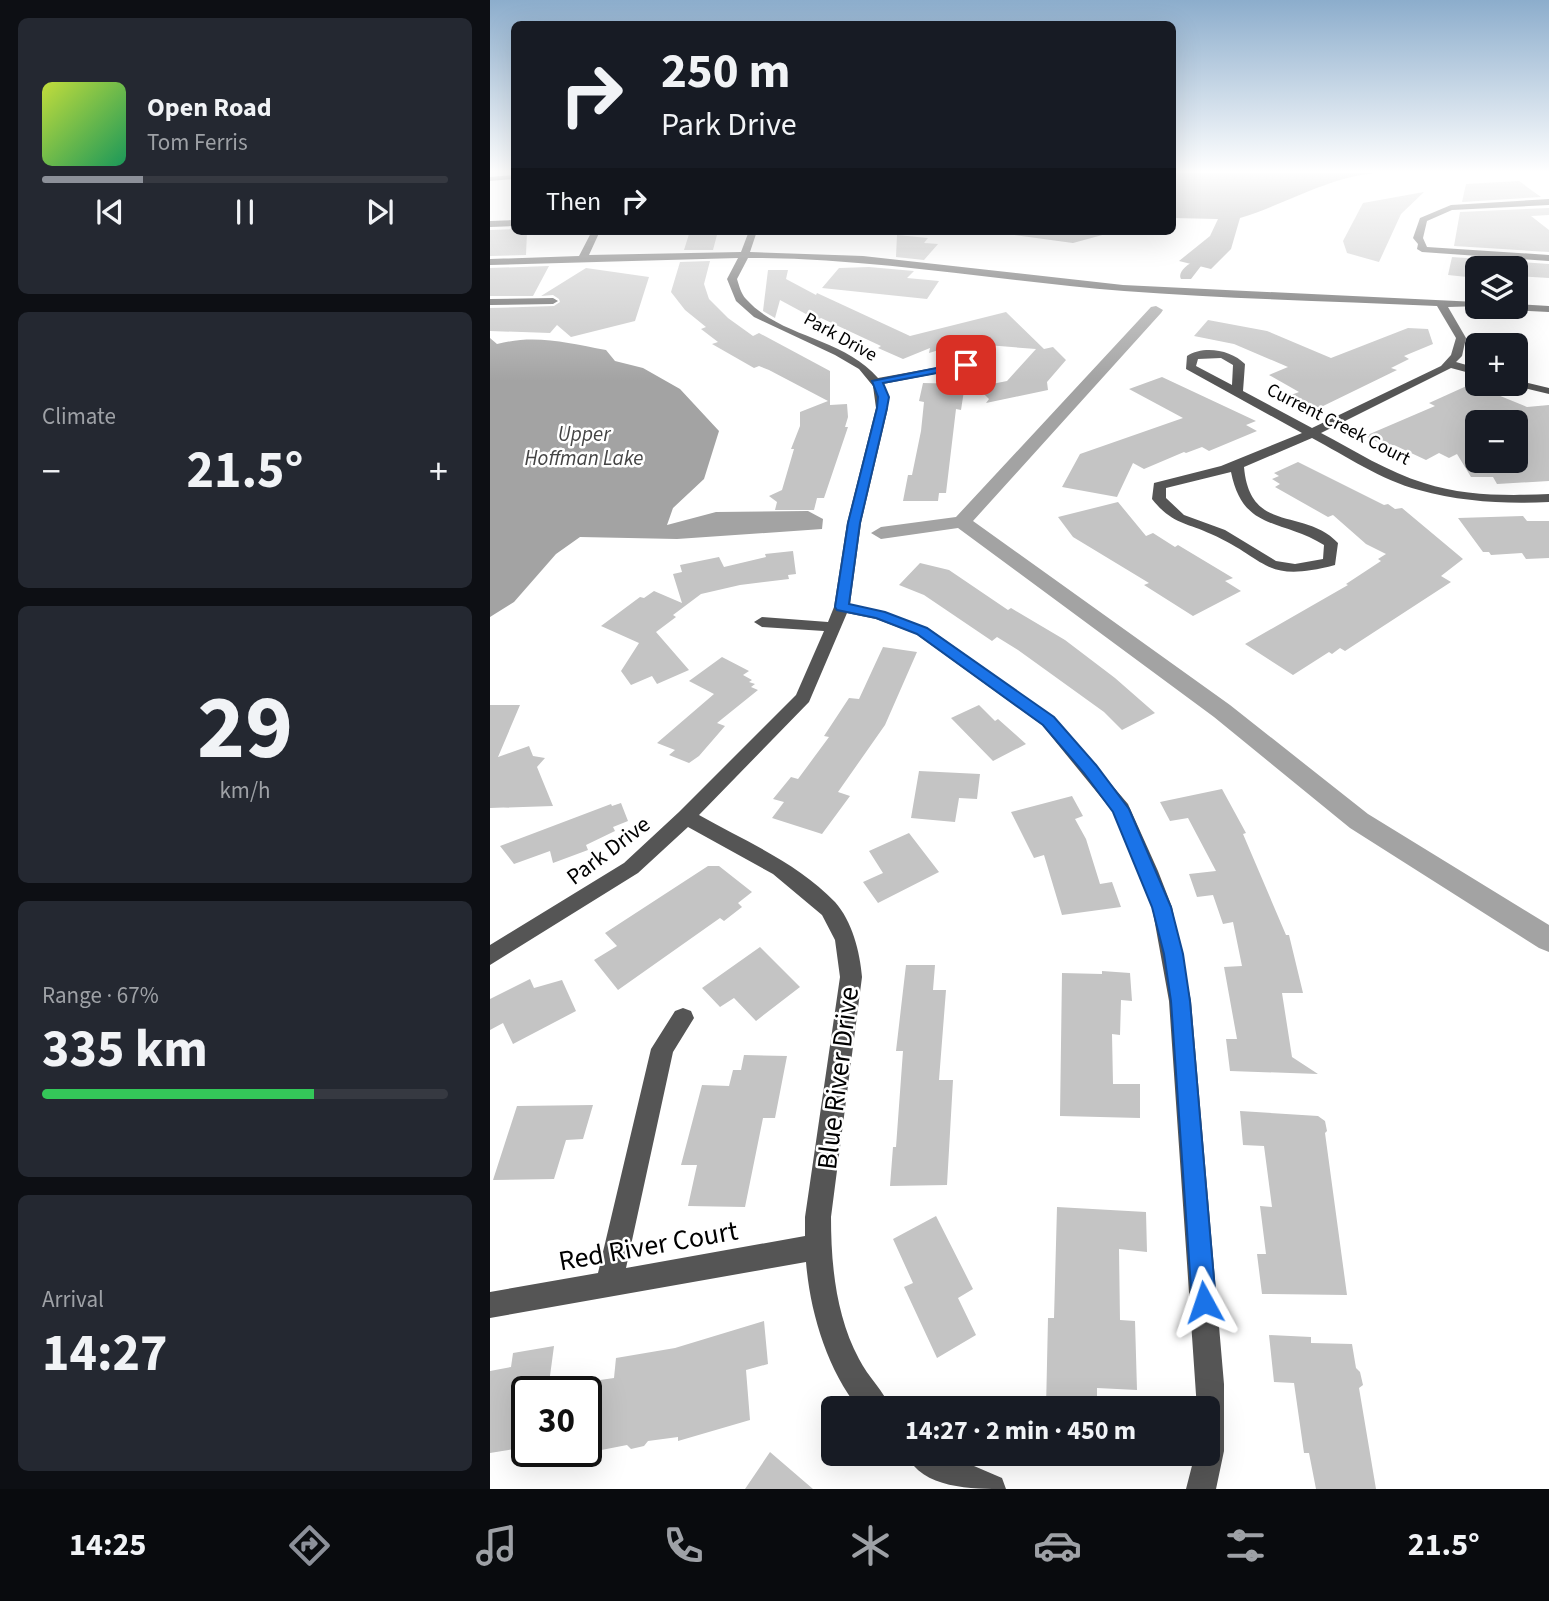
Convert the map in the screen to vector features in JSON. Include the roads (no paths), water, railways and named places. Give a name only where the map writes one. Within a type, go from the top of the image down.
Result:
[{"type":"street","points":[[583,258],[590,242]]},
{"type":"street","name":"Park Drive","points":[[490,956],[631,868],[686,817],[803,698],[842,607],[854,523],[883,397],[877,381],[868,370],[741,301],[735,294],[732,279],[749,242]]},
{"type":"street","points":[[1422,242],[1422,249],[1549,258]]},
{"type":"street","points":[[490,262],[745,254],[863,259],[1123,288],[1465,305]]},
{"type":"street","points":[[490,302],[553,301]]},
{"type":"street","points":[[1237,464],[1236,485],[1245,502],[1265,517],[1320,535],[1331,542],[1329,562],[1306,570],[1291,570],[1266,563],[1219,532],[1180,519],[1159,499],[1159,486],[1178,478],[1223,470],[1237,464],[1313,432],[1451,364],[1457,356],[1461,338],[1441,304]]},
{"type":"street","points":[[1528,308],[1549,309]]},
{"type":"street","name":"Current Creek Court","points":[[1237,392],[1239,364],[1231,357],[1211,353],[1193,356],[1190,367],[1379,469],[1422,486],[1499,500],[1549,498]]},
{"type":"street","points":[[1451,364],[1465,368]]},
{"type":"street","points":[[877,381],[966,365]]},
{"type":"street","points":[[1528,386],[1549,391]]},
{"type":"street","points":[[842,607],[880,615],[922,631],[1048,721],[1121,809],[1148,871],[1170,942],[1181,1001],[1210,1384],[1208,1470],[1201,1489]]},
{"type":"street","points":[[762,622],[834,627]]},
{"type":"street","name":"Blue River Drive","points":[[686,817],[779,869],[829,909],[845,940],[851,977],[817,1247],[822,1286],[834,1327],[848,1365],[866,1396]]},
{"type":"street","points":[[610,1284],[662,1049],[683,1018]]},
{"type":"street","name":"Red River Court","points":[[490,1306],[817,1247]]},
{"type":"street","points":[[938,1466],[991,1489]]},
{"type":"water","points":[[1202,242],[1233,242],[1231,249],[1211,269],[1179,261]]},
{"type":"water","name":"Upper Hoffman Lake","points":[[490,338],[497,344],[538,340],[606,350],[615,361],[643,368],[680,389],[719,431],[704,479],[673,508],[667,525],[716,512],[808,511],[823,519],[822,529],[677,539],[580,537],[556,554],[514,602],[490,617]]},
{"type":"waterway","points":[[1186,276],[1194,266]]},
{"type":"waterway","points":[[962,522],[1156,310]]},
{"type":"waterway","points":[[881,533],[962,522]]},
{"type":"waterway","points":[[962,522],[1222,711],[1359,821],[1549,940]]}]
